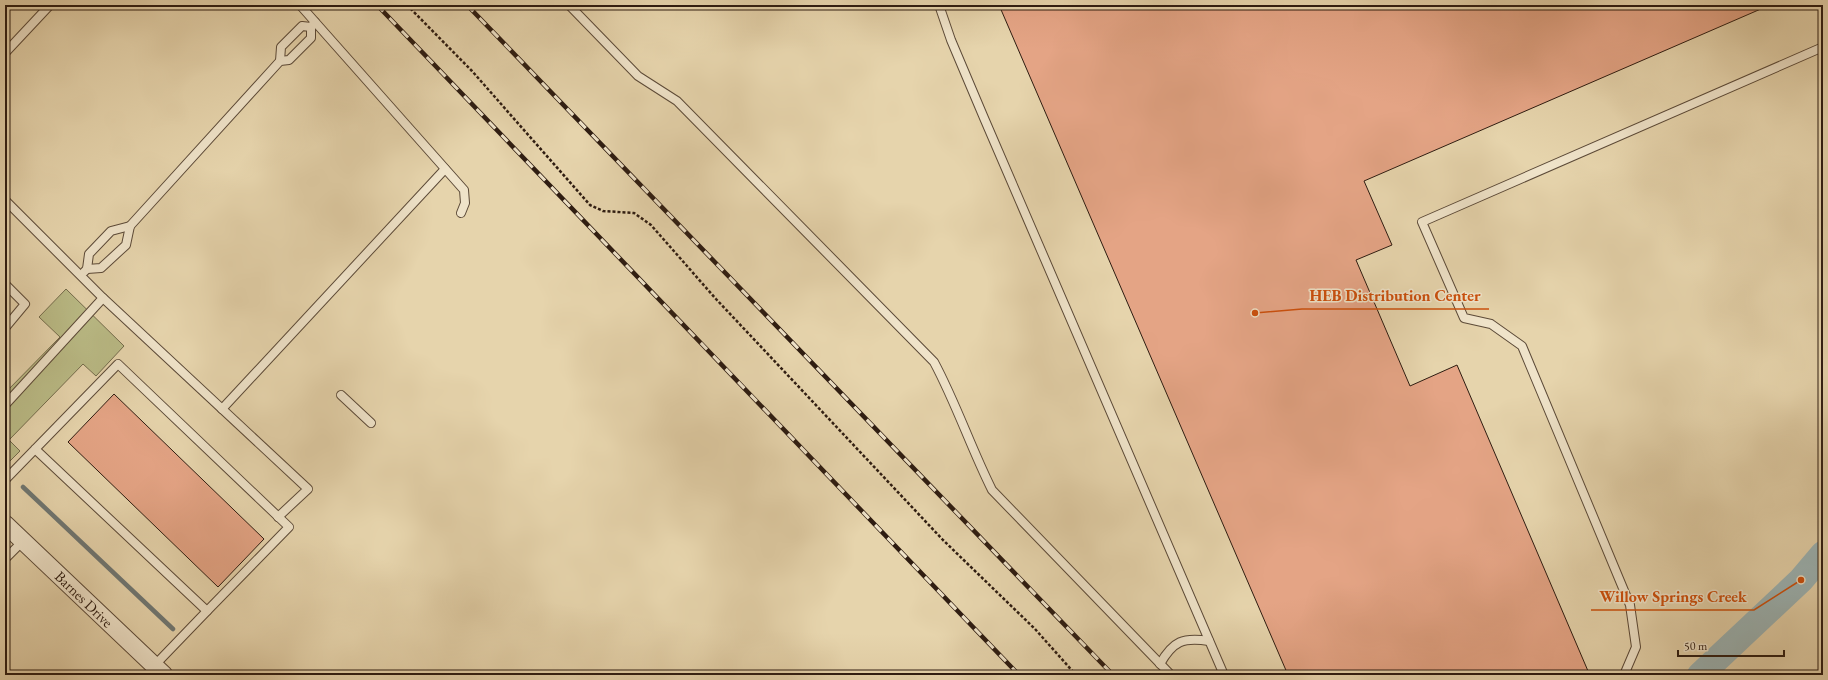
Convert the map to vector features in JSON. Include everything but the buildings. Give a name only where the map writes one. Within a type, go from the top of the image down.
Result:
[{"type":"street","name":"Barnes Drive","points":[[5,524],[159,670]]},
{"type":"lane","points":[[5,54],[50,5]]},
{"type":"lane","points":[[300,5],[313,25],[464,190],[465,203],[461,213]]},
{"type":"lane","points":[[569,5],[638,76],[677,101],[934,362],[951,392],[981,467],[992,490],[1171,675]]},
{"type":"lane","points":[[939,5],[951,40],[984,118],[1224,675]]},
{"type":"lane","points":[[87,269],[101,268],[126,245],[130,226],[280,61],[281,47],[302,26],[313,25]]},
{"type":"lane","points":[[280,61],[289,60],[311,38],[313,25]]},
{"type":"lane","points":[[1624,675],[1636,648],[1630,605],[1522,346],[1491,324],[1464,318],[1422,222],[1823,47]]},
{"type":"lane","points":[[222,409],[445,169]]},
{"type":"lane","points":[[5,200],[103,298],[308,489],[278,517]]},
{"type":"lane","points":[[81,277],[87,269],[89,254],[111,231],[130,226]]},
{"type":"lane","points":[[5,284],[26,304],[5,328]]},
{"type":"lane","points":[[5,405],[103,298]]},
{"type":"lane","points":[[5,480],[118,364],[288,527],[207,611],[159,670]]},
{"type":"lane","points":[[341,395],[371,423]]},
{"type":"lane","points":[[35,450],[207,611]]},
{"type":"lane","points":[[5,559],[22,541]]},
{"type":"lane","points":[[1160,664],[1167,652],[1176,643],[1194,638],[1209,640]]},
{"type":"path","points":[[407,5],[472,71],[590,205],[602,211],[634,213],[651,225],[716,298],[937,534],[1035,629],[1076,675]]},
{"type":"green space","points":[[66,289],[124,346],[96,376],[83,364],[9,440],[20,451],[5,466],[5,393],[60,337],[39,317]]},
{"type":"waterway","points":[[23,487],[173,629]]},
{"type":"waterway","points":[[1700,675],[1801,580],[1823,554]]},
{"type":"railway","points":[[377,5],[1019,675]]},
{"type":"railway","points":[[467,5],[1113,675]]},
{"type":"place","name":"HEB Distribution Center","points":[[1255,313]]},
{"type":"place","name":"Willow Springs Creek","points":[[1801,580]]}]
